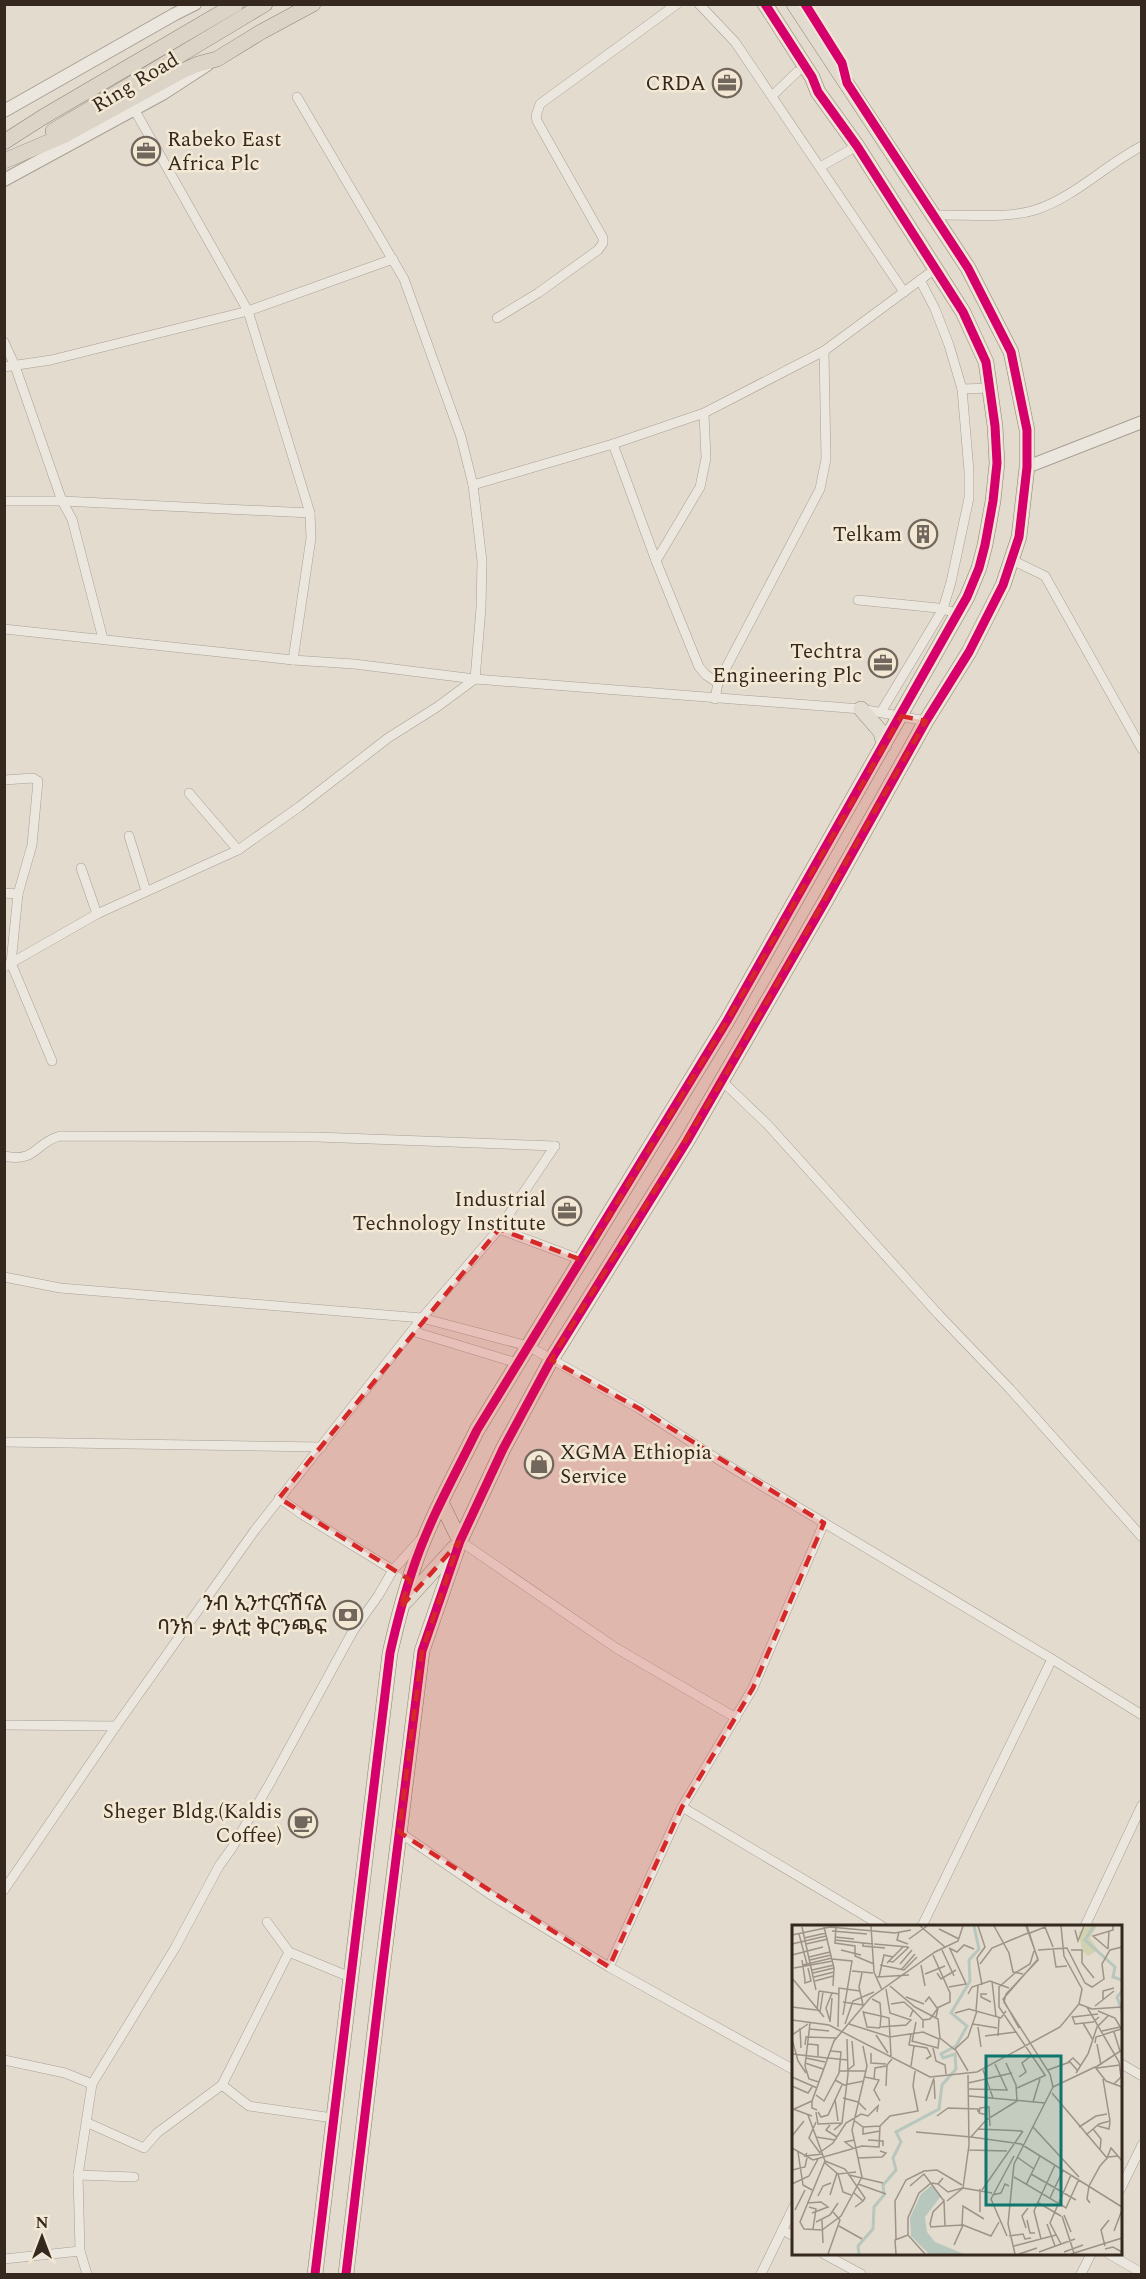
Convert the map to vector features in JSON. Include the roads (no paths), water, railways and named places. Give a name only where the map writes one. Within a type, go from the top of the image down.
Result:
[{"type":"highway","points":[[177,38],[214,4]]},
{"type":"highway","name":"Ring Road","points":[[4,142],[236,4]]},
{"type":"highway","name":"Ring Road","points":[[4,161],[266,4]]},
{"type":"highway","points":[[4,161],[65,135],[189,68],[217,59],[313,4]]},
{"type":"main road","points":[[754,4],[804,82],[818,92]]},
{"type":"main road","points":[[315,2274],[380,1722],[390,1653],[400,1608],[416,1560],[441,1502],[477,1430],[727,1021],[901,716],[950,611],[979,568],[993,501],[997,443],[986,362],[963,312],[857,146],[818,92],[812,77],[765,4]]},
{"type":"main road","points":[[346,2274],[422,1651],[460,1541],[503,1449],[551,1360],[722,1081],[926,721],[969,652],[991,612],[1019,537],[1024,508],[1027,430],[1011,352],[968,268],[794,4]]},
{"type":"main road","points":[[805,4],[842,63],[847,83]]},
{"type":"main road","points":[[861,709],[881,732],[884,745]]},
{"type":"main road","points":[[441,1502],[460,1541]]},
{"type":"main road","points":[[400,1608],[460,1541]]},
{"type":"street","points":[[4,111],[195,4]]},
{"type":"street","points":[[497,318],[538,293],[598,250],[603,243],[603,238],[537,121],[537,110],[540,104],[677,4]]},
{"type":"street","points":[[699,4],[735,42],[904,292]]},
{"type":"street","points":[[4,180],[165,93],[217,59]]},
{"type":"street","points":[[772,96],[797,72]]},
{"type":"street","points":[[8,965],[97,914],[238,850],[299,807],[388,738],[437,707],[475,679],[483,561],[473,485],[461,437],[404,279],[297,97]]},
{"type":"street","points":[[134,109],[248,311],[310,513],[311,538],[293,660]]},
{"type":"street","points":[[819,167],[857,146]]},
{"type":"street","points":[[934,215],[1015,213],[1033,210],[1072,192],[1142,146]]},
{"type":"street","points":[[4,367],[51,360],[248,311],[393,259]]},
{"type":"street","points":[[473,485],[613,444],[704,413],[824,351],[935,269]]},
{"type":"street","points":[[881,712],[950,611],[969,498],[962,389],[935,309],[920,280]]},
{"type":"street","points":[[4,342],[15,366],[62,501],[72,519],[103,639]]},
{"type":"street","points":[[714,699],[718,683],[820,489],[826,459],[824,351]]},
{"type":"street","points":[[962,389],[991,388]]},
{"type":"street","points":[[656,561],[700,487],[706,458],[704,413]]},
{"type":"street","points":[[1027,467],[1142,422]]},
{"type":"street","points":[[613,444],[656,561],[699,667],[718,683]]},
{"type":"street","points":[[4,501],[62,501],[310,513]]},
{"type":"street","points":[[1012,560],[1045,576],[1142,749]]},
{"type":"street","points":[[858,600],[950,611]]},
{"type":"street","points":[[4,629],[293,660],[354,664],[475,679],[861,709],[926,721]]},
{"type":"street","points":[[4,780],[33,778],[38,780],[32,845],[18,894],[8,965],[52,1062]]},
{"type":"street","points":[[189,793],[238,850]]},
{"type":"street","points":[[129,836],[146,891]]},
{"type":"street","points":[[81,868],[97,914]]},
{"type":"street","points":[[4,893],[18,894]]},
{"type":"street","points":[[722,1081],[768,1125],[1142,1537]]},
{"type":"street","points":[[4,1156],[23,1159],[31,1156],[45,1142],[60,1136],[317,1137],[555,1146],[499,1229],[422,1318],[322,1447],[279,1498],[116,1726],[4,1890]]},
{"type":"street","points":[[499,1229],[582,1260]]},
{"type":"street","points":[[4,1277],[60,1288],[422,1318],[528,1346],[640,1408],[719,1460],[1142,1715]]},
{"type":"street","points":[[412,1331],[517,1363]]},
{"type":"street","points":[[4,1442],[322,1447]]},
{"type":"street","points":[[279,1498],[393,1570]]},
{"type":"street","points":[[609,1966],[682,1807],[753,1688],[824,1523]]},
{"type":"street","points":[[87,2274],[80,2251],[78,2175],[88,2122],[92,2084],[175,1948],[353,1631],[393,1570],[429,1530]]},
{"type":"street","points":[[460,1541],[616,1648],[736,1718]]},
{"type":"street","points":[[922,1925],[1052,1659]]},
{"type":"street","points":[[4,1725],[116,1726]]},
{"type":"street","points":[[1085,1925],[1142,1805]]},
{"type":"street","points":[[682,1807],[880,1925]]},
{"type":"street","points":[[399,1832],[494,1897],[609,1966],[792,2069]]},
{"type":"street","points":[[267,1922],[289,1952],[350,1977]]},
{"type":"street","points":[[88,2122],[144,2148],[157,2133],[222,2085],[289,1952]]},
{"type":"street","points":[[4,2060],[65,2073],[92,2084]]},
{"type":"street","points":[[1122,2064],[1142,2076]]},
{"type":"street","points":[[222,2085],[249,2106],[333,2118]]},
{"type":"street","points":[[1122,2186],[1142,2145]]},
{"type":"street","points":[[78,2175],[134,2177]]},
{"type":"street","points":[[761,2274],[792,2210]]},
{"type":"street","points":[[782,2229],[792,2235]]},
{"type":"street","points":[[4,2259],[80,2251]]},
{"type":"street","points":[[828,2255],[861,2274]]},
{"type":"street","points":[[1081,2274],[1090,2255]]},
{"type":"street","points":[[1112,2255],[1142,2272]]},
{"type":"place","name":"CRDA","points":[[727,83]]},
{"type":"place","name":"Rabeko East Africa Plc","points":[[146,151]]},
{"type":"place","name":"Telkam","points":[[923,534]]},
{"type":"place","name":"Techtra Engineering Plc","points":[[883,663]]},
{"type":"place","name":"Industrial Technology Institute","points":[[567,1211]]},
{"type":"place","name":"XGMA Ethiopia Service","points":[[539,1464]]},
{"type":"place","name":"ንብ ኢንተርናሽናል ባንክ - ቃሊቲ ቅርንጫፍ","points":[[348,1615]]},
{"type":"place","name":"Sheger Bldg.(Kaldis Coffee)","points":[[303,1823]]}]
